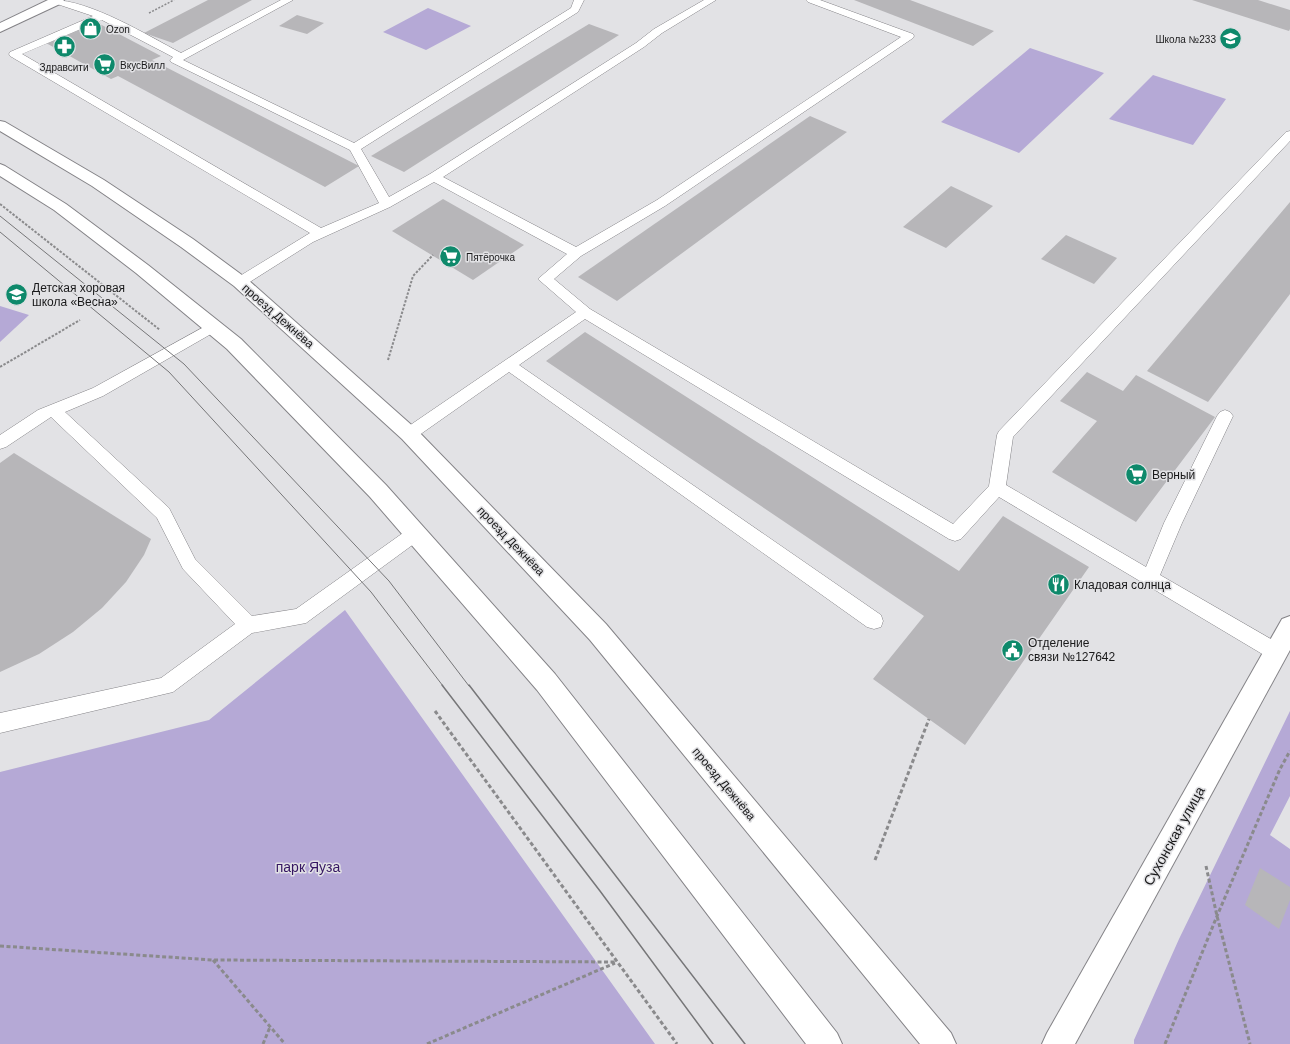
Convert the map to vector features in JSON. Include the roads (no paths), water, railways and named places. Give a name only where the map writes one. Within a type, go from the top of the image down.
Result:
[{"type":"main road","points":[[0,28],[58,0]]},
{"type":"main road","name":"проезд Дежнёва","points":[[0,125],[16,133],[104,188],[187,243],[240,282],[409,434],[598,632],[940,1044]]},
{"type":"main road","points":[[0,169],[60,208],[142,269],[234,344],[378,491],[546,682],[826,1044]]},
{"type":"main road","name":"Сухонская улица","points":[[1058,1044],[1290,627]]},
{"type":"lane","points":[[58,0],[102,16],[182,57]]},
{"type":"lane","points":[[288,0],[175,60],[355,148],[386,204]]},
{"type":"lane","points":[[355,148],[575,10],[579,0]]},
{"type":"lane","points":[[240,282],[308,239],[386,204],[434,177],[640,45],[658,31],[711,0]]},
{"type":"lane","points":[[811,0],[909,36],[661,203],[576,253],[545,279],[585,312],[955,534],[997,488],[1005,434],[1290,134]]},
{"type":"lane","points":[[102,16],[14,54],[320,234]]},
{"type":"lane","points":[[434,177],[576,253]]},
{"type":"lane","points":[[409,434],[585,312]]},
{"type":"lane","points":[[0,443],[43,414],[98,392],[212,327]]},
{"type":"lane","points":[[509,365],[874,621]]},
{"type":"lane","points":[[53,410],[163,513],[189,564],[248,625]]},
{"type":"lane","points":[[1150,578],[1173,523],[1225,416]]},
{"type":"lane","points":[[997,488],[1276,652]]},
{"type":"lane","points":[[0,723],[166,686],[248,625],[300,616],[416,533]]},
{"type":"tram line","points":[[0,216],[184,364],[389,581],[469,686]]},
{"type":"tram line","points":[[0,232],[169,372],[371,592],[443,686]]},
{"type":"tram line","points":[[442,685],[600,891],[713,1044]]},
{"type":"tram line","points":[[469,685],[745,1044]]},
{"type":"place","name":"Ozon","points":[[91,29]]},
{"type":"place","name":"Школа №233","points":[[1231,39]]},
{"type":"place","name":"Здравсити","points":[[64,47]]},
{"type":"place","name":"ВкусВилл","points":[[104,65]]},
{"type":"place","name":"Пятёрочка","points":[[451,257]]},
{"type":"place","name":"Детская хоровая школа «Весна»","points":[[16,295]]},
{"type":"place","name":"Верный","points":[[1137,475]]},
{"type":"place","name":"Кладовая солнца","points":[[1058,585]]},
{"type":"place","name":"Отделение связи №127642","points":[[1012,650]]},
{"type":"park label","name":"парк Яуза","points":[[308,867]]}]
